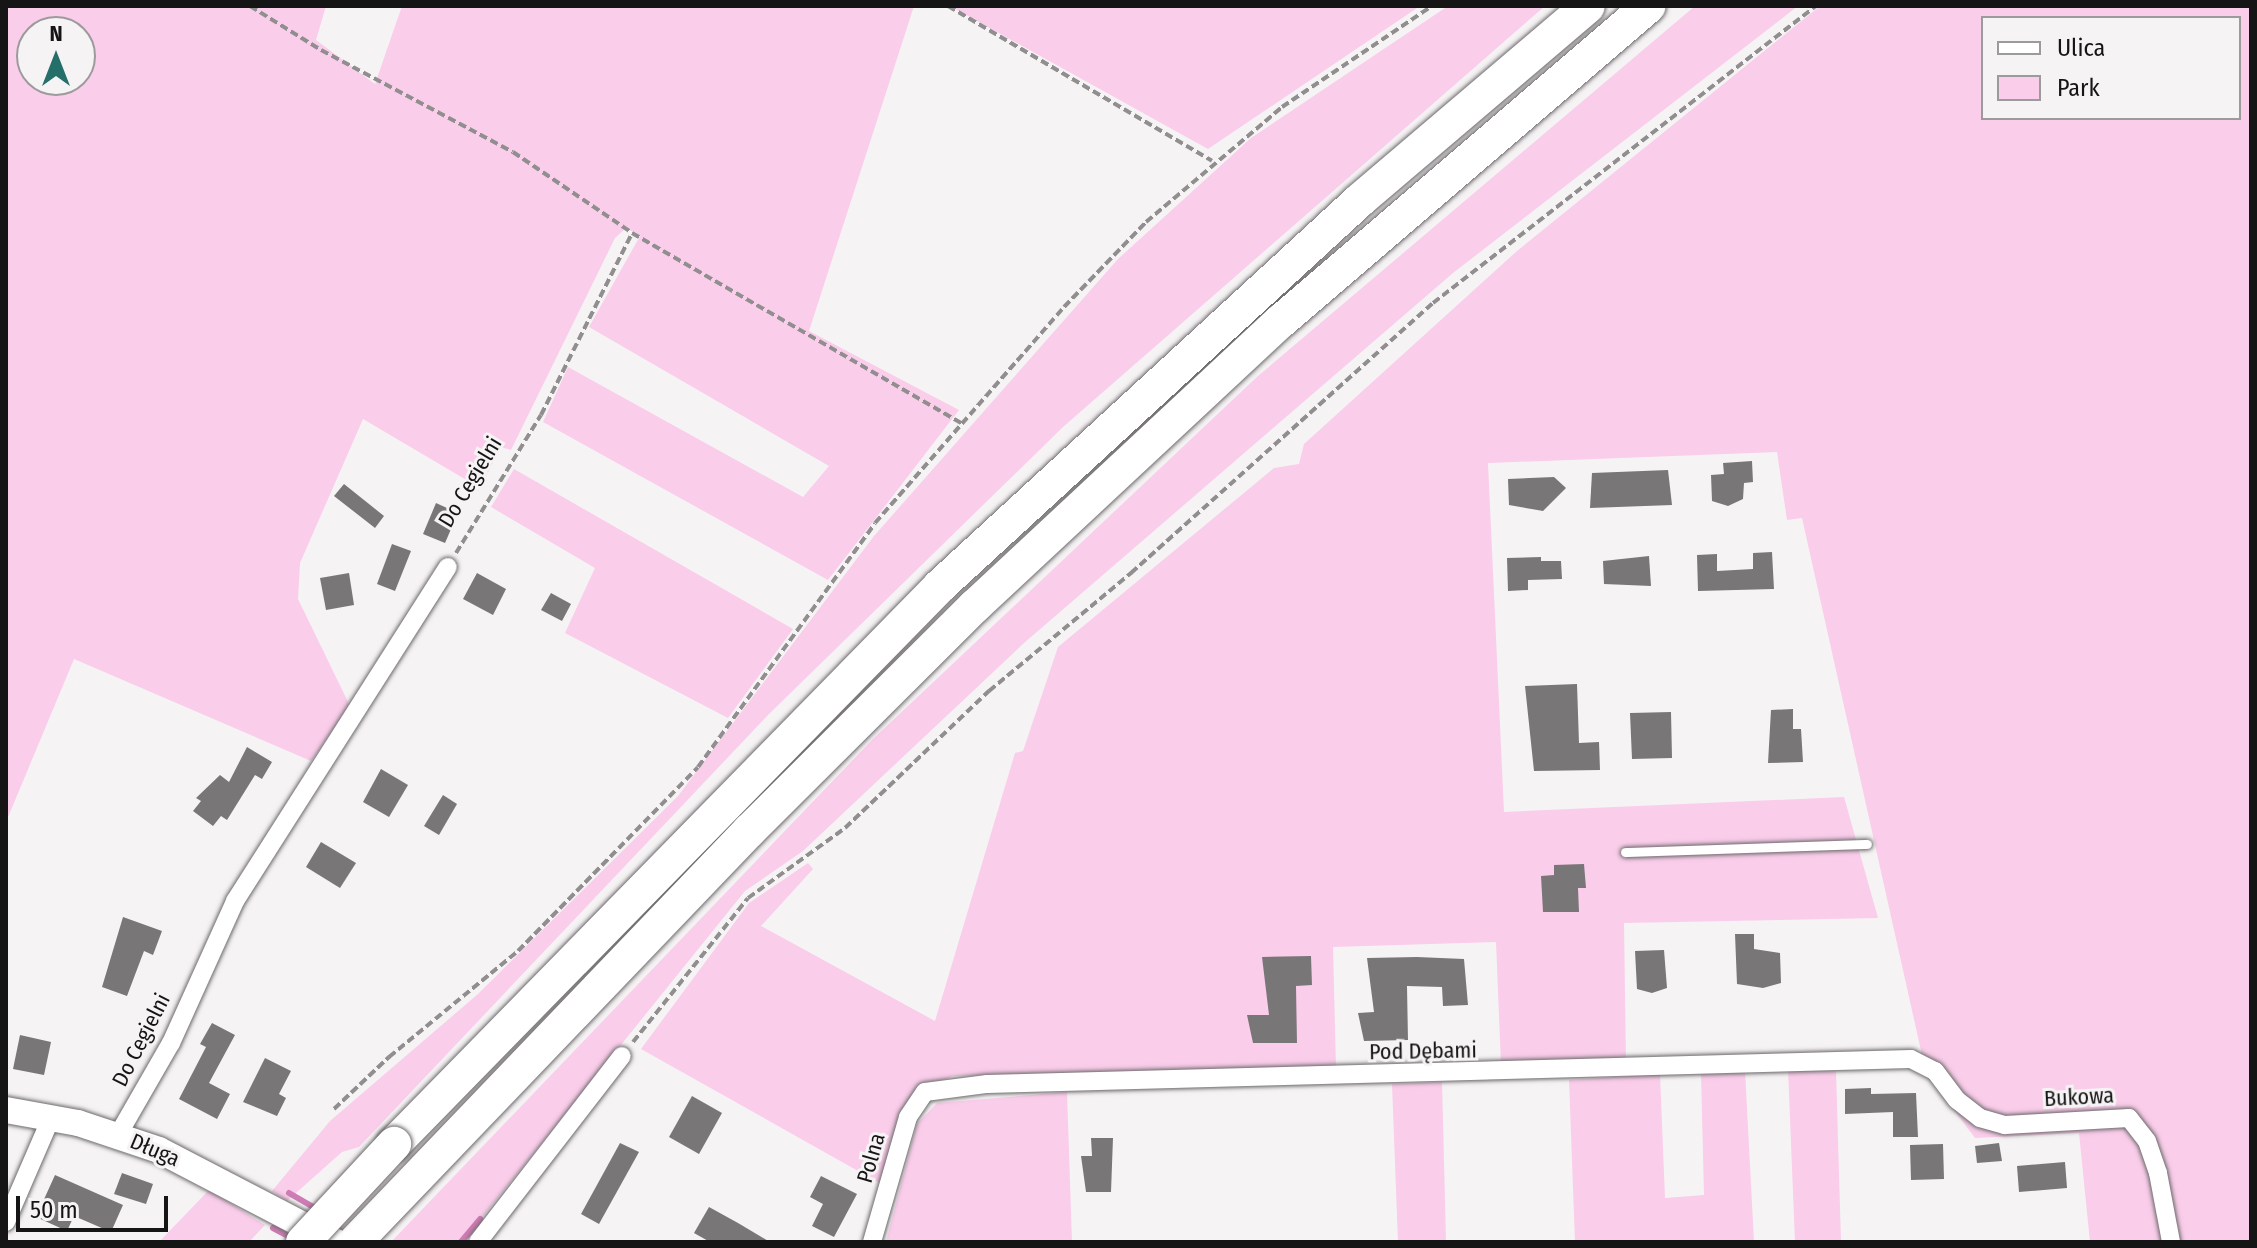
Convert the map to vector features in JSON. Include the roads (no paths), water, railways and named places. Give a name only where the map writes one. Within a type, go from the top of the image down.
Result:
[{"type":"highway","points":[[303,1242],[394,1144],[940,586],[1360,200],[1588,6]]},
{"type":"highway","points":[[355,1242],[750,830],[975,606],[1281,321],[1648,6]]},
{"type":"street","name":"Do Cegielni","points":[[118,1135],[171,1043],[235,901],[448,567]]},
{"type":"street","points":[[478,1242],[622,1056]]},
{"type":"street","name":"Pod Dębami","points":[[925,1092],[987,1084],[1911,1059],[1922,1064]]},
{"type":"street","name":"Bukowa","points":[[1922,1064],[1980,1118],[2005,1125],[2129,1118],[2147,1141],[2158,1173],[2171,1242]]},
{"type":"street","name":"Polna","points":[[872,1242],[908,1117],[925,1092]]},
{"type":"street","name":"Długa","points":[[6,1110],[118,1135],[159,1150],[336,1242]]},
{"type":"street","points":[[6,1222],[51,1118]]},
{"type":"lane","points":[[1625,852],[1867,844]]},
{"type":"waterway","points":[[289,1193],[317,1209]]},
{"type":"waterway","points":[[461,1242],[480,1219]]},
{"type":"waterway","points":[[273,1228],[292,1238]]}]
